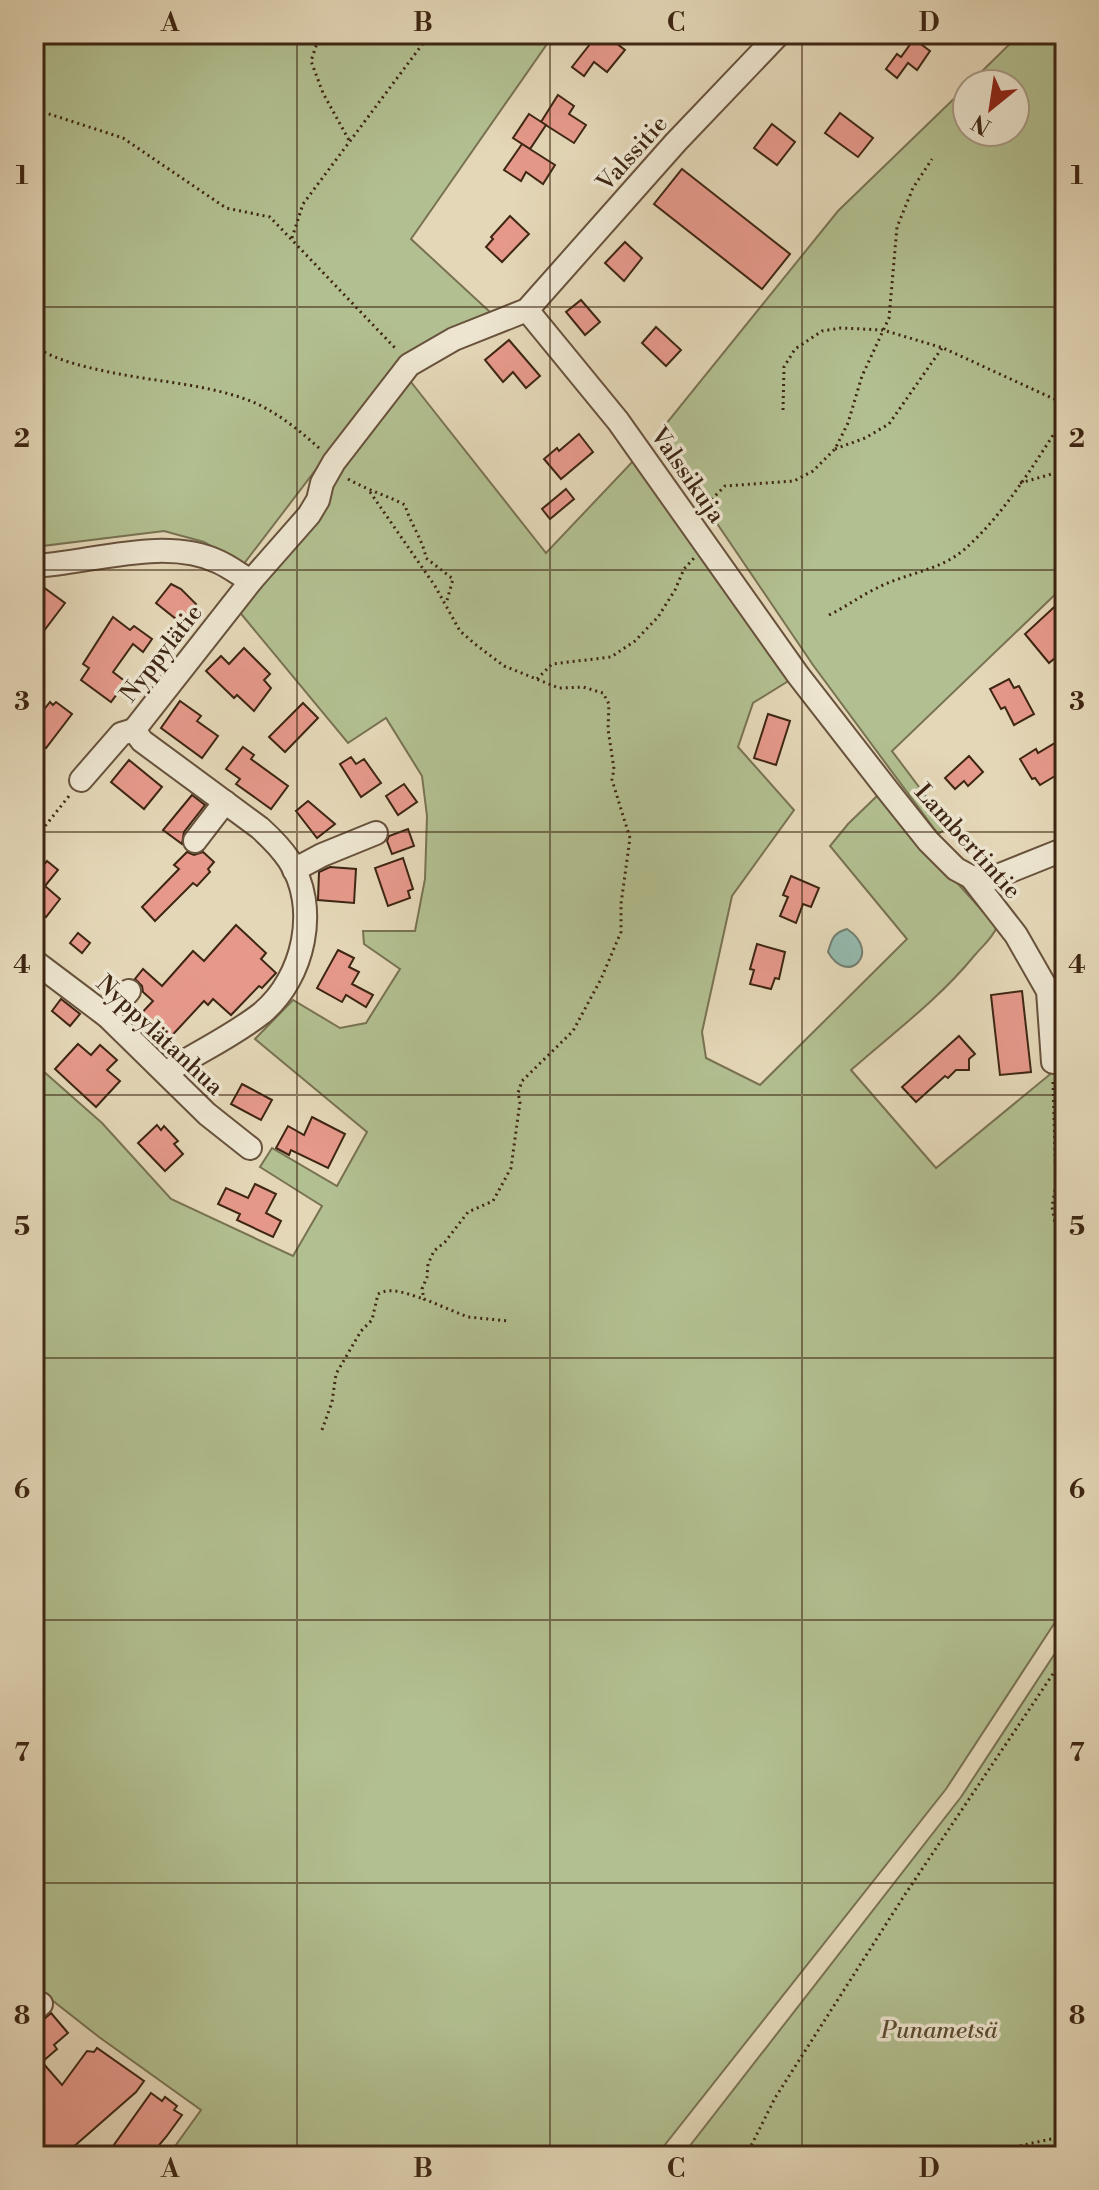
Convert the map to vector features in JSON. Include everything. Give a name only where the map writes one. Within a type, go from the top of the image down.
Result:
[{"type":"street","name":"Valssitie","points":[[527,310],[676,142],[779,34]]},
{"type":"street","name":"Nyppylätie","points":[[167,1072],[224,1047],[285,987],[298,959],[305,918],[303,894],[294,870],[274,841],[142,741],[134,730],[251,581],[309,515],[334,462],[409,365],[454,339],[527,310]]},
{"type":"street","name":"Valssikuja","points":[[527,310],[618,421],[798,675]]},
{"type":"street","points":[[34,566],[109,555],[170,552],[217,561],[251,581]]},
{"type":"street","name":"Lambertintie","points":[[798,675],[928,841],[956,869],[971,877],[1016,935],[1048,991],[1053,1062]]},
{"type":"street","points":[[81,780],[121,734],[134,730]]},
{"type":"street","points":[[195,841],[225,802]]},
{"type":"street","points":[[294,870],[376,833]]},
{"type":"street","points":[[971,877],[990,879],[1065,849]]},
{"type":"street","name":"Nyppylätanhua","points":[[34,961],[107,1016],[207,1114],[250,1148]]},
{"type":"street","points":[[107,1016],[129,991]]},
{"type":"path","points":[[320,34],[311,61],[323,93],[350,142]]},
{"type":"path","points":[[292,238],[303,204],[430,34]]},
{"type":"path","points":[[34,104],[43,112],[123,138],[226,208],[270,217],[409,365]]},
{"type":"path","points":[[34,127],[43,112]]},
{"type":"path","points":[[689,522],[725,486],[794,481],[813,471],[835,449],[848,423],[862,376],[889,318],[897,227],[913,188],[932,159]]},
{"type":"path","points":[[1058,324],[1065,318]]},
{"type":"path","points":[[783,410],[784,367],[795,349],[822,331],[841,328],[883,330],[943,348],[1065,404]]},
{"type":"path","points":[[34,346],[49,356],[71,364],[254,402],[297,427],[334,462],[345,478],[370,492],[383,493],[405,505],[426,558],[453,579],[445,605]]},
{"type":"path","points":[[835,449],[865,438],[889,424],[943,348]]},
{"type":"path","points":[[829,615],[878,587],[923,572],[964,551],[1003,509],[1065,417]]},
{"type":"path","points":[[1020,483],[1065,468]]},
{"type":"path","points":[[370,492],[460,631],[475,644],[504,666],[559,688],[583,687],[603,693],[609,704],[608,729],[614,769],[612,780],[630,838],[621,904],[621,932],[601,979],[573,1031],[522,1081],[518,1093],[520,1102],[511,1168],[493,1201],[468,1212],[434,1251],[422,1289],[424,1299]]},
{"type":"path","points":[[537,679],[552,664],[611,657],[635,641],[658,617],[684,569],[707,547]]},
{"type":"path","points":[[34,840],[81,780]]},
{"type":"path","points":[[1053,1062],[1056,1184],[1052,1207],[1056,1229],[1065,1247]]},
{"type":"path","points":[[322,1430],[332,1402],[336,1374],[361,1331],[372,1320],[378,1294],[383,1291],[424,1299],[468,1317],[508,1321]]},
{"type":"path","points":[[746,2156],[775,2098],[904,1896],[1065,1656]]},
{"type":"path","points":[[973,2156],[1065,2136]]},
{"type":"green space","points":[[34,34],[554,34],[411,239],[490,312],[398,362],[243,565],[204,542],[164,531],[34,547]]},
{"type":"green space","points":[[1020,34],[1065,34],[1065,585],[892,751],[949,827],[938,834],[813,665],[657,435],[838,211],[951,102],[951,148],[1031,148],[1031,68],[985,68]]},
{"type":"green space","points":[[407,377],[546,553],[635,459],[790,680],[753,703],[738,747],[794,810],[732,896],[702,1032],[706,1058],[760,1085],[907,939],[830,846],[878,795],[997,927],[946,987],[851,1070],[936,1168],[1065,1062],[1065,1607],[946,1789],[656,2156],[168,2156],[201,2110],[34,1986],[34,1063],[102,1123],[171,1199],[293,1256],[322,1206],[260,1167],[272,1148],[337,1186],[367,1132],[255,1039],[293,1000],[340,1028],[366,1023],[400,969],[364,944],[363,931],[415,931],[425,879],[427,816],[422,776],[386,718],[348,743],[237,609]]},
{"type":"green space","name":"Punametsä","points":[[1065,1638],[1065,2156],[682,2156],[961,1797]]},
{"type":"water","points":[[847,929],[862,947],[862,956],[852,966],[836,962],[828,952],[834,937]]},
{"type":"building","points":[[598,34],[604,34],[625,50],[607,72],[594,62],[584,76],[572,67]]},
{"type":"building","points":[[914,39],[930,51],[917,70],[908,63],[897,78],[886,69],[897,54],[901,57]]},
{"type":"building","points":[[558,95],[574,106],[569,114],[586,125],[574,143],[541,122]]},
{"type":"building","points":[[840,113],[873,138],[858,157],[825,133]]},
{"type":"building","points":[[529,114],[546,125],[530,149],[513,138]]},
{"type":"building","points":[[772,124],[795,142],[777,165],[754,148]]},
{"type":"building","points":[[522,144],[555,165],[543,184],[526,172],[521,181],[504,170]]},
{"type":"building","points":[[682,169],[790,254],[762,289],[654,204]]},
{"type":"building","points":[[510,216],[529,234],[502,262],[486,247]]},
{"type":"building","points":[[625,242],[642,258],[624,281],[605,263]]},
{"type":"building","points":[[581,300],[600,322],[585,335],[566,312]]},
{"type":"building","points":[[656,327],[681,350],[666,366],[642,343]]},
{"type":"building","points":[[509,340],[540,376],[526,388],[513,372],[503,382],[485,360]]},
{"type":"building","points":[[579,434],[593,452],[561,479],[544,459]]},
{"type":"building","points":[[566,489],[574,499],[550,519],[542,509]]},
{"type":"building","points":[[171,584],[196,604],[181,623],[156,603]]},
{"type":"building","points":[[34,586],[40,591],[43,587],[65,603],[34,644]]},
{"type":"building","points":[[1065,597],[1065,640],[1057,647],[1062,652],[1049,663],[1025,634]]},
{"type":"building","points":[[113,617],[130,630],[134,626],[152,639],[143,652],[133,644],[113,672],[126,682],[111,702],[81,680],[89,668],[83,664]]},
{"type":"building","points":[[244,648],[270,674],[264,680],[271,688],[254,711],[237,695],[234,698],[206,671],[221,656],[229,664]]},
{"type":"building","points":[[1009,679],[1014,688],[1019,686],[1034,714],[1014,725],[1005,707],[1001,709],[990,689]]},
{"type":"building","points":[[180,701],[201,716],[197,721],[218,736],[202,758],[161,728]]},
{"type":"building","points":[[50,702],[53,705],[56,702],[72,714],[46,748],[34,739],[34,722]]},
{"type":"building","points":[[303,703],[318,718],[285,752],[269,737]]},
{"type":"building","points":[[768,714],[790,721],[776,765],[754,758]]},
{"type":"building","points":[[1060,740],[1065,749],[1065,770],[1040,785],[1035,778],[1032,779],[1020,759]]},
{"type":"building","points":[[243,747],[254,755],[251,759],[288,786],[271,809],[236,784],[240,779],[226,769]]},
{"type":"building","points":[[969,756],[983,772],[968,786],[964,781],[955,789],[945,778]]},
{"type":"building","points":[[351,757],[356,764],[364,759],[381,783],[361,797],[340,764]]},
{"type":"building","points":[[129,760],[162,787],[144,809],[111,782]]},
{"type":"building","points":[[404,784],[417,802],[398,815],[386,796]]},
{"type":"building","points":[[192,795],[205,805],[184,832],[182,844],[163,830]]},
{"type":"building","points":[[308,801],[335,824],[317,838],[296,811]]},
{"type":"building","points":[[408,829],[414,846],[392,854],[387,841],[389,836]]},
{"type":"building","points":[[187,852],[194,855],[203,852],[214,862],[208,869],[210,872],[197,886],[193,883],[155,921],[142,907],[179,869],[174,865]]},
{"type":"building","points":[[403,858],[413,889],[408,891],[410,898],[388,906],[375,868]]},
{"type":"building","points":[[47,861],[58,870],[45,886],[60,899],[46,917],[34,908],[34,876]]},
{"type":"building","points":[[330,867],[356,869],[354,903],[318,900],[319,872]]},
{"type":"building","points":[[791,876],[819,888],[811,907],[803,904],[796,923],[780,916],[788,897],[783,895]]},
{"type":"building","points":[[236,925],[266,953],[261,959],[276,973],[231,1015],[213,999],[208,1005],[204,1001],[164,1044],[137,1018],[153,1001],[135,979],[143,969],[162,986],[193,951],[204,961]]},
{"type":"building","points":[[78,933],[90,943],[82,953],[70,943]]},
{"type":"building","points":[[757,944],[785,952],[779,979],[775,978],[771,989],[750,984],[754,970],[750,969]]},
{"type":"building","points":[[338,950],[354,958],[349,967],[359,972],[352,984],[373,995],[366,1007],[346,995],[342,1002],[317,988]]},
{"type":"building","points":[[1022,991],[1031,1072],[1000,1075],[991,995]]},
{"type":"building","points":[[61,999],[80,1014],[70,1026],[52,1011]]},
{"type":"building","points":[[959,1036],[975,1054],[969,1059],[969,1070],[956,1070],[948,1078],[945,1076],[916,1102],[902,1087]]},
{"type":"building","points":[[78,1044],[91,1055],[100,1045],[117,1060],[107,1070],[120,1081],[96,1107],[55,1069]]},
{"type":"building","points":[[242,1084],[272,1100],[261,1120],[231,1104]]},
{"type":"building","points":[[312,1117],[345,1134],[328,1168],[291,1150],[289,1155],[276,1148],[288,1126],[304,1135]]},
{"type":"building","points":[[157,1125],[161,1130],[164,1126],[178,1141],[174,1144],[183,1154],[165,1171],[138,1143]]},
{"type":"building","points":[[255,1184],[276,1194],[266,1213],[281,1221],[273,1237],[237,1220],[240,1214],[218,1204],[226,1188],[248,1198]]},
{"type":"building","points":[[51,2013],[68,2033],[54,2045],[57,2049],[42,2062],[62,2085],[87,2051],[94,2052],[97,2048],[144,2081],[136,2092],[63,2156],[34,2156],[34,2028]]},
{"type":"building","points":[[151,2093],[162,2101],[165,2097],[177,2106],[174,2110],[182,2115],[150,2156],[106,2156]]}]
